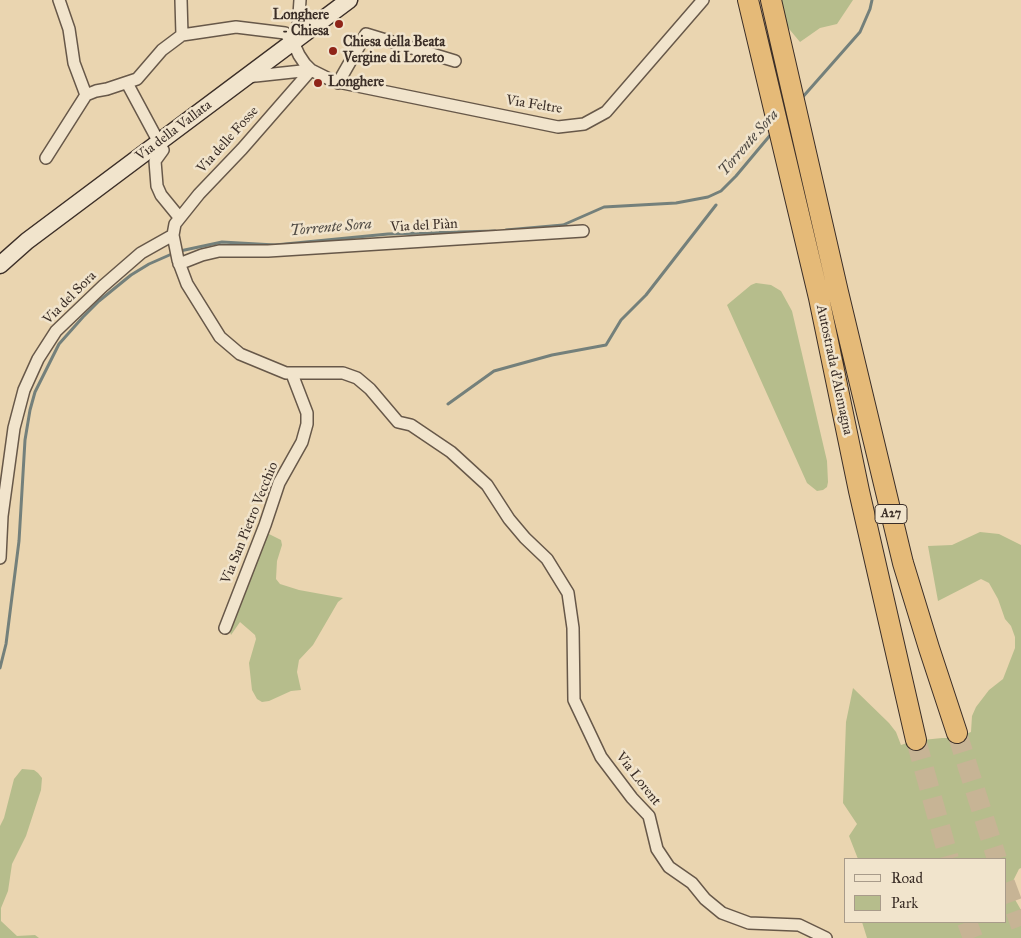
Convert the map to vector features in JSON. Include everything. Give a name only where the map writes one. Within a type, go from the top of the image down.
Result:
[{"type":"highway","name":"Autostrada d'Alemagna","points":[[748,0],[903,563],[957,733]]},
{"type":"highway","name":"Autostrada d'Alemagna","points":[[771,0],[828,295],[859,491],[916,740]]},
{"type":"main road","name":"Via della Vallata","points":[[0,265],[27,241],[349,0]]},
{"type":"street","points":[[59,0],[69,29],[74,63],[86,96]]},
{"type":"street","points":[[181,0],[182,35]]},
{"type":"street","points":[[46,158],[86,96],[96,91],[137,79],[162,50],[182,35],[236,27],[285,33],[297,38],[300,0]]},
{"type":"street","name":"Via Feltre","points":[[297,38],[298,55],[311,70],[338,82],[558,127],[584,124],[606,112],[703,0]]},
{"type":"street","points":[[338,82],[366,34],[454,61]]},
{"type":"street","points":[[246,78],[311,70]]},
{"type":"street","name":"Via delle Fosse","points":[[174,240],[175,224],[179,217],[311,70]]},
{"type":"street","points":[[127,83],[163,150],[155,161],[157,186],[179,217]]},
{"type":"street","name":"Via del Piàn","points":[[178,262],[219,252],[273,251],[583,231]]},
{"type":"street","points":[[174,240],[178,262],[187,284],[220,337],[240,354],[292,374]]},
{"type":"street","name":"Via del Sora","points":[[0,558],[2,498],[18,410],[31,375],[50,340],[69,318],[126,265],[152,246],[174,240]]},
{"type":"street","name":"Via Lorent","points":[[292,374],[343,373],[358,378],[398,422],[411,425],[451,452],[487,485],[509,519],[547,559],[568,593],[572,628],[574,700],[602,757],[632,798],[649,816],[657,849],[669,867],[692,883],[705,899],[722,913],[749,923],[799,925],[826,938]]},
{"type":"street","name":"Via San Pietro Vecchio","points":[[225,628],[265,525],[279,483],[302,442],[307,424],[307,413],[292,374]]},
{"type":"green space","points":[[765,0],[853,0],[837,24],[820,28],[800,42]]},
{"type":"green space","points":[[756,283],[771,285],[781,291],[792,311],[827,461],[828,482],[827,487],[823,490],[817,491],[807,483],[727,305]]},
{"type":"green space","points":[[261,530],[281,540],[282,545],[277,561],[276,579],[280,584],[299,590],[343,598],[338,602],[313,645],[299,660],[297,672],[301,690],[291,691],[269,701],[262,702],[257,699],[252,690],[249,663],[256,639],[255,635],[240,622],[231,635],[226,619]]},
{"type":"green space","points":[[980,532],[999,534],[1021,545],[1021,868],[1013,881],[1013,896],[1021,910],[1021,938],[867,938],[862,923],[1006,923],[1006,858],[858,858],[849,836],[857,824],[843,803],[846,722],[853,688],[889,723],[896,732],[901,745],[913,741],[955,738],[971,732],[972,716],[976,707],[989,690],[1003,679],[1015,648],[1015,637],[989,583],[981,579],[938,601],[928,546],[952,545]]},
{"type":"green space","points":[[22,769],[34,770],[38,773],[42,778],[41,790],[26,836],[12,864],[8,891],[1,908],[1,921],[17,936],[35,935],[39,938],[0,938],[0,826],[4,818],[14,779]]},
{"type":"waterway","name":"Torrente Sora","points":[[801,99],[860,32],[872,0]]},
{"type":"waterway","name":"Torrente Sora","points":[[506,230],[563,225],[604,207],[676,203],[708,197],[721,191],[772,133]]},
{"type":"waterway","points":[[448,404],[494,371],[552,355],[606,345],[621,320],[646,295],[716,205]]},
{"type":"waterway","name":"Torrente Sora","points":[[180,251],[222,242],[275,245],[388,234],[495,231]]},
{"type":"waterway","name":"Torrente Sora","points":[[0,668],[6,644],[19,541],[25,440],[35,392],[59,344],[83,317],[99,301],[131,275],[149,264],[174,253]]},
{"type":"tunnel","points":[[957,733],[997,858]]},
{"type":"tunnel","points":[[916,740],[949,858]]},
{"type":"tunnel","points":[[1006,886],[1021,926]]},
{"type":"tunnel","points":[[967,923],[973,938]]},
{"type":"place","name":"Longhere - Chiesa","points":[[339,24]]},
{"type":"place","name":"Chiesa della Beata Vergine di Loreto","points":[[333,51]]},
{"type":"place","name":"Longhere","points":[[318,83]]}]
